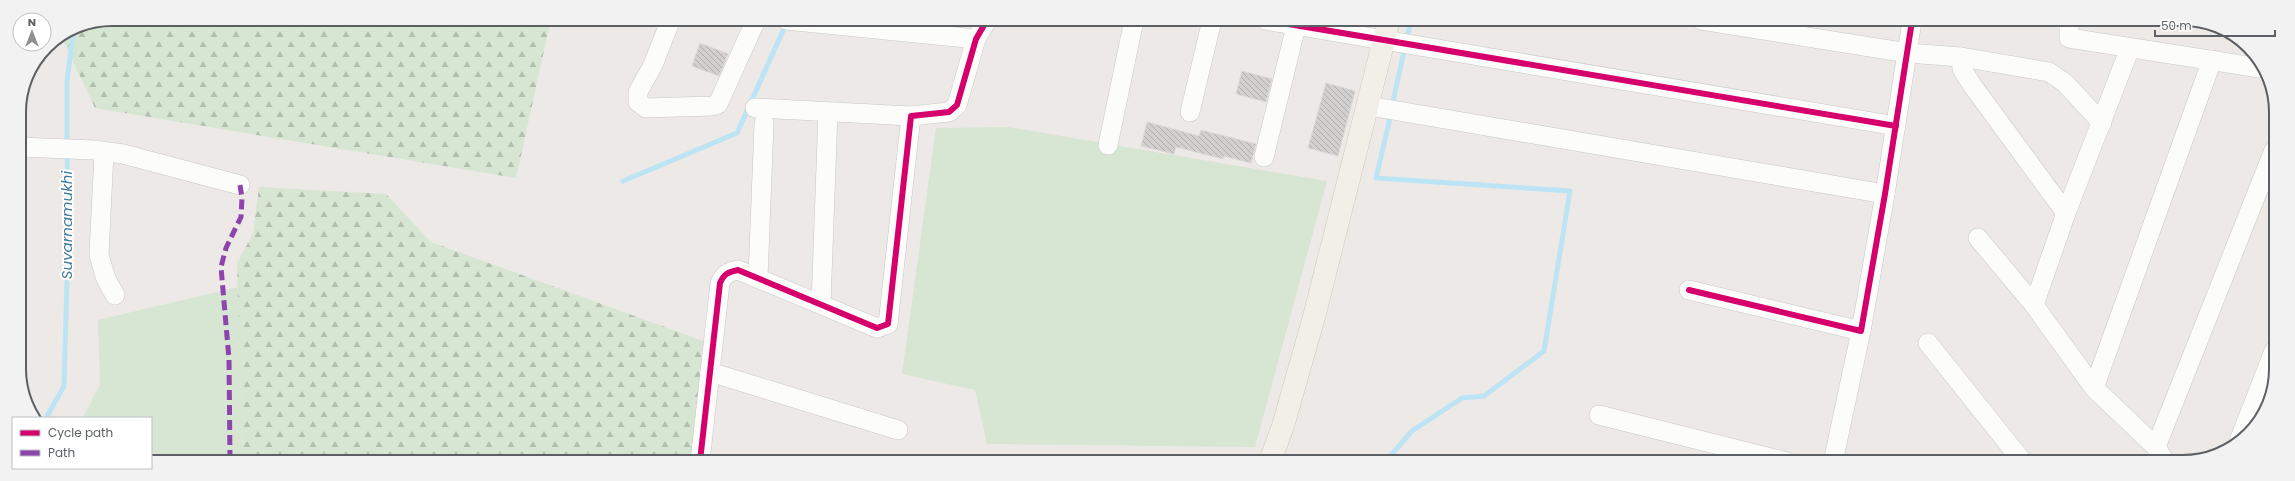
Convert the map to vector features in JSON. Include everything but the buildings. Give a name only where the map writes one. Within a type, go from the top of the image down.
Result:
[{"type":"main road","points":[[1272,455],[1283,426],[1314,317],[1369,106],[1387,26]]},
{"type":"street","points":[[669,26],[653,65],[638,92],[638,102],[646,108],[712,106],[718,104],[753,26]]},
{"type":"street","points":[[846,26],[976,39]]},
{"type":"street","points":[[758,278],[760,116],[828,112],[911,116],[954,110],[957,105],[976,39],[984,26]]},
{"type":"street","points":[[1108,145],[1133,26]]},
{"type":"street","points":[[1190,112],[1211,26]]},
{"type":"street","points":[[1264,157],[1296,26],[1896,126]]},
{"type":"street","points":[[1739,26],[1908,53],[1961,57],[2049,72],[2065,83],[2102,122]]},
{"type":"street","points":[[1834,455],[1861,331],[1885,194],[1911,26]]},
{"type":"street","points":[[2069,26],[2069,38],[2257,67]]},
{"type":"street","points":[[2034,305],[2066,213],[2130,48]]},
{"type":"street","points":[[1961,57],[1962,69],[1972,85],[2066,213]]},
{"type":"street","points":[[2094,388],[2212,60]]},
{"type":"street","points":[[1369,106],[1885,194]]},
{"type":"street","points":[[821,304],[828,112]]},
{"type":"street","points":[[701,455],[720,284],[723,277],[729,272],[738,270],[877,328],[888,324],[911,116]]},
{"type":"street","points":[[26,147],[123,154],[240,185]]},
{"type":"street","points":[[104,152],[99,255],[106,279],[115,295]]},
{"type":"street","points":[[1978,238],[2034,305],[2094,388],[2161,454],[2269,163]]},
{"type":"street","points":[[1690,290],[1861,331]]},
{"type":"street","points":[[1928,343],[2017,455]]},
{"type":"street","points":[[2243,431],[2269,364]]},
{"type":"street","points":[[710,372],[898,430]]},
{"type":"street","points":[[1600,415],[1759,455]]},
{"type":"green space","points":[[106,26],[549,26],[516,178],[95,108],[63,41],[69,37],[84,31]]},
{"type":"green space","points":[[1008,127],[1327,181],[1255,447],[987,444],[975,390],[902,374],[936,128]]},
{"type":"green space","points":[[259,187],[386,194],[431,242],[706,342],[694,455],[242,455],[237,263],[253,234]]},
{"type":"green space","points":[[238,287],[242,455],[152,455],[152,417],[84,417],[100,384],[98,320]]},
{"type":"waterway","points":[[623,181],[737,133],[785,26]]},
{"type":"waterway","points":[[1407,39],[1410,26]]},
{"type":"waterway","name":"Suvarnamukhi","points":[[67,144],[67,81],[73,35]]},
{"type":"waterway","points":[[1392,106],[1405,47]]},
{"type":"waterway","points":[[1391,114],[1376,178],[1570,191],[1544,351],[1484,396],[1462,398],[1412,431],[1391,455]]},
{"type":"waterway","name":"Suvarnamukhi","points":[[47,417],[64,386],[68,244],[67,152]]},
{"type":"marked path","points":[[230,455],[229,359],[221,267],[226,248],[241,217],[242,198],[240,185]]},
{"type":"cycle path","points":[[701,455],[720,283],[723,277],[727,274],[738,270],[877,328],[888,324],[911,116],[949,112],[957,105],[976,39],[984,26]]},
{"type":"cycle path","points":[[1301,26],[1896,126]]},
{"type":"cycle path","points":[[1689,290],[1861,331],[1885,194],[1911,26]]}]
